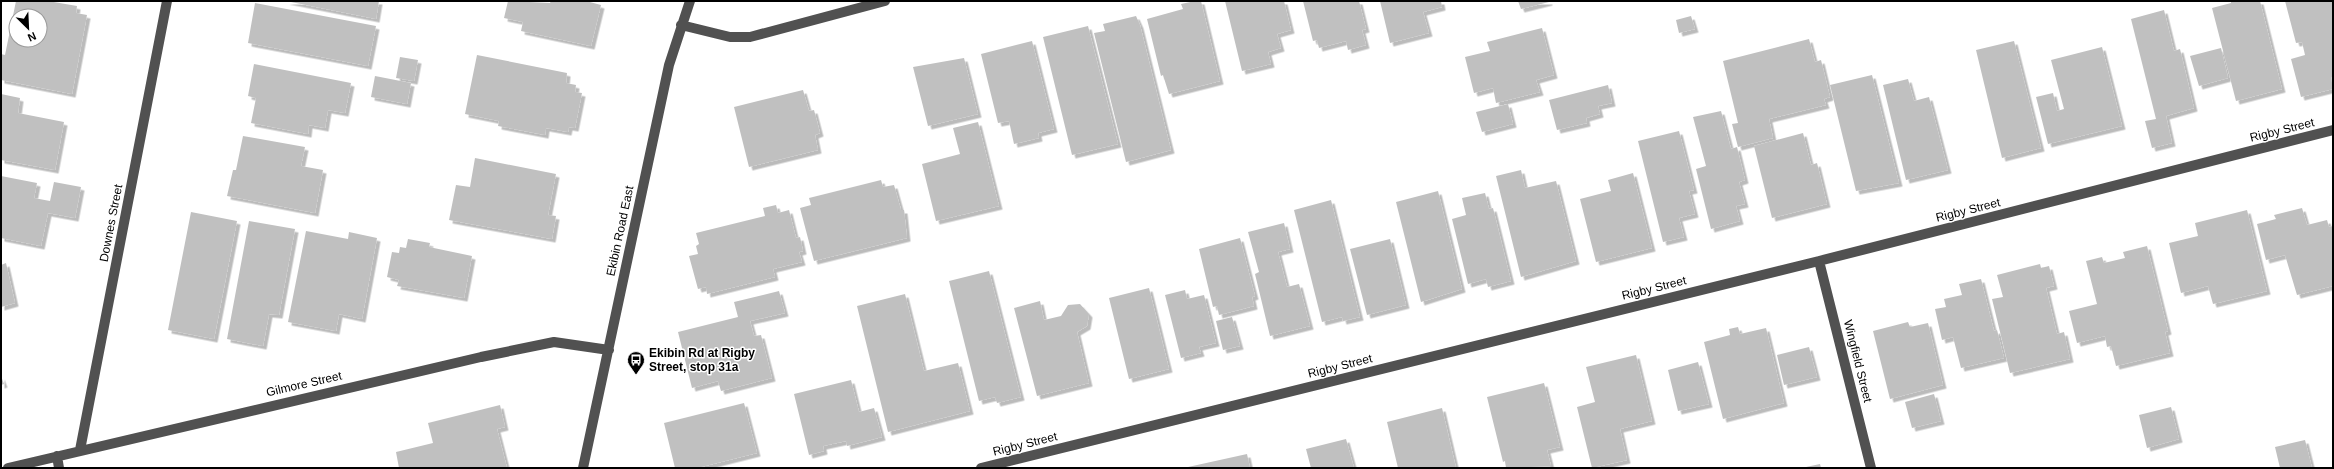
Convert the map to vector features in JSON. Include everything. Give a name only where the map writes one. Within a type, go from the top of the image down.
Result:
[{"type":"street","name":"Downes Street","points":[[80,450],[166,1]]},
{"type":"street","name":"Ekibin Road East","points":[[583,468],[669,65],[690,1]]},
{"type":"street","points":[[681,25],[730,37],[750,37],[885,1]]},
{"type":"street","name":"Rigby Street","points":[[980,468],[1819,261],[2333,130]]},
{"type":"street","name":"Wingfield Street","points":[[1819,261],[1871,468]]},
{"type":"street","name":"Gilmore Street","points":[[8,468],[481,357],[554,342],[608,350]]},
{"type":"street","points":[[57,456],[59,468]]},
{"type":"building","points":[[16,1],[48,1],[77,6],[76,13],[87,15],[72,94],[1,80],[1,54],[5,55],[8,40],[8,48],[48,48],[48,8],[15,8]]},
{"type":"building","points":[[286,1],[379,1],[376,19]]},
{"type":"building","points":[[508,1],[550,3],[551,1],[586,1],[601,5],[591,46],[521,31],[523,22],[504,18]]},
{"type":"building","points":[[1201,1],[1220,81],[1169,94],[1163,75],[1161,76],[1147,19],[1183,9],[1181,4]]},
{"type":"building","points":[[1225,1],[1284,1],[1291,30],[1277,34],[1281,48],[1268,52],[1271,64],[1242,71]]},
{"type":"building","points":[[1303,1],[1359,1],[1366,29],[1362,30],[1366,45],[1348,50],[1346,41],[1319,48],[1317,40],[1313,41]]},
{"type":"building","points":[[1380,1],[1441,1],[1442,7],[1423,12],[1429,33],[1390,43]]},
{"type":"building","points":[[1518,1],[1549,1],[1549,2],[1521,9]]},
{"type":"building","points":[[2231,1],[2260,1],[2282,89],[2236,101],[2212,8],[2231,3]]},
{"type":"building","points":[[2285,1],[2333,1],[2333,77],[2331,77],[2333,89],[2301,97],[2291,59],[2305,55],[2302,42],[2296,43]]},
{"type":"building","points":[[255,3],[376,26],[368,66],[248,43]]},
{"type":"building","points":[[2164,10],[2174,51],[2180,49],[2194,108],[2166,116],[2172,143],[2152,148],[2145,121],[2156,119],[2131,19]]},
{"type":"building","points":[[1136,16],[1140,25],[1171,150],[1126,162],[1094,33],[1105,31],[1103,24]]},
{"type":"building","points":[[1691,16],[1695,29],[1679,33],[1676,20]]},
{"type":"building","points":[[1088,26],[1118,144],[1072,155],[1043,37]]},
{"type":"building","points":[[1542,28],[1554,75],[1536,80],[1540,92],[1496,103],[1493,88],[1474,93],[1465,57],[1490,51],[1487,42]]},
{"type":"building","points":[[1809,39],[1815,62],[1821,60],[1830,97],[1824,99],[1826,105],[1769,119],[1773,138],[1738,147],[1732,124],[1738,123],[1723,61]]},
{"type":"building","points":[[1032,41],[1054,129],[1038,133],[1039,138],[1014,144],[1009,121],[998,123],[981,54]]},
{"type":"building","points":[[2014,41],[2041,148],[2002,158],[1976,50]]},
{"type":"building","points":[[2102,47],[2122,126],[2048,144],[2036,97],[2053,93],[2057,111],[2064,109],[2051,60]]},
{"type":"building","points":[[2221,48],[2228,78],[2199,86],[2190,56]]},
{"type":"building","points":[[477,55],[567,73],[566,83],[576,85],[575,92],[582,93],[575,128],[569,127],[568,132],[546,128],[545,135],[498,126],[499,121],[465,114]]},
{"type":"building","points":[[400,57],[418,60],[414,81],[396,78]]},
{"type":"building","points":[[964,58],[978,114],[928,126],[913,67]]},
{"type":"building","points":[[254,64],[351,83],[345,113],[328,110],[325,128],[309,125],[308,134],[251,123],[256,98],[248,96]]},
{"type":"building","points":[[1872,75],[1899,183],[1856,191],[1830,85]]},
{"type":"building","points":[[375,76],[411,83],[407,104],[371,97]]},
{"type":"building","points":[[1908,79],[1914,101],[1929,97],[1948,170],[1906,180],[1883,85]]},
{"type":"building","points":[[1608,85],[1612,103],[1598,106],[1600,114],[1586,118],[1587,123],[1557,130],[1549,100]]},
{"type":"building","points":[[803,90],[809,111],[814,110],[820,133],[815,135],[818,150],[749,167],[734,107]]},
{"type":"building","points":[[1,94],[20,98],[18,113],[64,122],[55,170],[1,160]]},
{"type":"building","points":[[1508,104],[1513,124],[1482,132],[1476,112]]},
{"type":"building","points":[[1721,111],[1731,149],[1737,147],[1745,180],[1739,182],[1745,204],[1736,206],[1740,221],[1711,229],[1696,169],[1706,166],[1693,117]]},
{"type":"building","points":[[978,122],[999,206],[936,221],[922,164],[960,154],[953,128]]},
{"type":"building","points":[[1679,131],[1694,190],[1689,191],[1695,214],[1679,218],[1684,237],[1663,242],[1638,141]]},
{"type":"building","points":[[1803,133],[1811,165],[1817,163],[1827,204],[1772,218],[1754,146]]},
{"type":"building","points":[[243,136],[305,147],[301,166],[323,170],[315,213],[227,196],[233,170],[236,170]]},
{"type":"building","points":[[475,158],[556,174],[548,215],[556,216],[552,239],[449,220],[456,185],[470,187]]},
{"type":"building","points":[[1521,170],[1525,188],[1556,181],[1576,261],[1521,277],[1496,176]]},
{"type":"building","points":[[1633,173],[1652,248],[1596,262],[1580,199],[1611,191],[1608,180]]},
{"type":"building","points":[[1,176],[37,183],[34,198],[50,201],[54,182],[81,187],[75,218],[48,213],[41,246],[1,238]]},
{"type":"building","points":[[881,180],[883,187],[894,185],[901,210],[904,210],[907,238],[814,261],[800,208],[811,205],[809,198]]},
{"type":"building","points":[[1438,191],[1462,289],[1421,302],[1396,202]]},
{"type":"building","points":[[1485,193],[1489,209],[1493,208],[1511,281],[1488,287],[1486,279],[1468,284],[1452,219],[1466,215],[1462,198]]},
{"type":"building","points":[[1331,200],[1360,317],[1343,321],[1342,317],[1322,322],[1294,210]]},
{"type":"building","points":[[776,205],[778,213],[789,210],[796,238],[800,237],[803,251],[799,252],[802,262],[773,269],[775,277],[707,294],[706,287],[698,289],[689,256],[698,254],[696,246],[699,244],[696,233],[765,216],[763,208]]},
{"type":"building","points":[[2302,208],[2307,225],[2327,220],[2329,227],[2333,226],[2333,286],[2297,295],[2285,255],[2266,260],[2257,224],[2276,219],[2274,215]]},
{"type":"building","points":[[2247,210],[2267,291],[2213,304],[2208,286],[2181,293],[2169,243],[2198,236],[2195,223]]},
{"type":"building","points":[[191,212],[237,221],[214,339],[168,330]]},
{"type":"building","points":[[249,221],[295,229],[279,315],[269,314],[263,346],[227,339]]},
{"type":"building","points":[[1284,223],[1290,249],[1278,252],[1287,287],[1299,284],[1310,326],[1270,336],[1255,274],[1259,272],[1248,232]]},
{"type":"building","points":[[306,231],[348,239],[349,232],[377,238],[362,319],[339,314],[336,331],[288,322]]},
{"type":"building","points":[[1240,238],[1255,296],[1252,297],[1254,306],[1219,315],[1217,306],[1213,307],[1199,249]]},
{"type":"building","points":[[408,239],[430,243],[429,247],[472,256],[464,298],[397,286],[399,280],[387,277],[392,252],[399,253],[400,247],[406,248]]},
{"type":"building","points":[[1390,239],[1406,305],[1367,315],[1350,249]]},
{"type":"building","points":[[2147,246],[2168,331],[2165,332],[2170,353],[2116,366],[2111,346],[2107,347],[2105,336],[2077,343],[2069,311],[2097,304],[2086,261],[2102,257],[2104,263],[2125,258],[2123,252]]},
{"type":"building","points":[[6,263],[15,303],[1,307],[1,265]]},
{"type":"building","points":[[2040,264],[2041,268],[2049,266],[2054,286],[2046,288],[2057,334],[2064,332],[2070,359],[2010,373],[1992,299],[2003,297],[1997,275]]},
{"type":"building","points":[[989,271],[1021,397],[997,403],[995,397],[979,401],[949,281]]},
{"type":"building","points":[[1981,279],[1994,331],[1997,330],[2004,358],[1961,368],[1953,337],[1942,340],[1935,309],[1946,307],[1944,299],[1962,295],[1959,284]]},
{"type":"building","points":[[1149,288],[1169,369],[1129,379],[1109,298]]},
{"type":"building","points":[[1185,290],[1187,299],[1204,295],[1216,343],[1199,347],[1201,353],[1181,358],[1165,295]]},
{"type":"building","points":[[779,291],[785,313],[750,321],[754,336],[761,335],[772,378],[721,391],[718,381],[692,388],[678,332],[738,317],[734,302]]},
{"type":"building","points":[[905,294],[924,371],[958,363],[970,411],[888,432],[857,306]]},
{"type":"building","points":[[1040,301],[1044,320],[1061,316],[1068,305],[1080,304],[1089,314],[1087,326],[1077,332],[1089,383],[1037,396],[1014,308]]},
{"type":"building","points":[[1232,317],[1240,346],[1223,350],[1216,321]]},
{"type":"building","points":[[1908,322],[1910,327],[1928,323],[1943,385],[1890,399],[1873,331]]},
{"type":"building","points":[[1738,327],[1740,334],[1766,328],[1784,403],[1723,419],[1704,342],[1730,335],[1729,329]]},
{"type":"building","points":[[1809,347],[1817,377],[1784,385],[1777,355]]},
{"type":"building","points":[[1636,355],[1652,421],[1620,429],[1627,460],[1592,468],[1577,407],[1595,402],[1586,367]]},
{"type":"building","points":[[1698,362],[1709,404],[1678,411],[1668,370]]},
{"type":"building","points":[[1,376],[4,384],[1,385]]},
{"type":"building","points":[[851,380],[859,412],[874,408],[882,437],[847,446],[846,441],[823,446],[824,451],[809,455],[794,394]]},
{"type":"building","points":[[1544,383],[1560,447],[1547,450],[1551,466],[1506,468],[1505,461],[1503,462],[1487,397]]},
{"type":"building","points":[[1934,394],[1941,421],[1912,428],[1905,402]]},
{"type":"building","points":[[744,403],[757,453],[697,468],[675,468],[664,423]]},
{"type":"building","points":[[500,405],[505,427],[497,429],[507,468],[399,468],[396,452],[433,443],[428,423]]},
{"type":"building","points":[[2171,407],[2179,439],[2147,448],[2139,415]]},
{"type":"building","points":[[1442,408],[1456,468],[1398,468],[1387,422]]},
{"type":"building","points":[[1346,439],[1354,468],[1311,468],[1306,449]]},
{"type":"building","points":[[2305,440],[2312,468],[2280,468],[2275,447]]},
{"type":"building","points":[[1247,454],[1250,468],[1188,468],[1188,467]]},
{"type":"building","points":[[1820,464],[1821,468],[1806,468],[1806,467]]},
{"type":"place","name":"Ekibin Rd at Rigby Street, stop 31a","points":[[636,375]]}]
